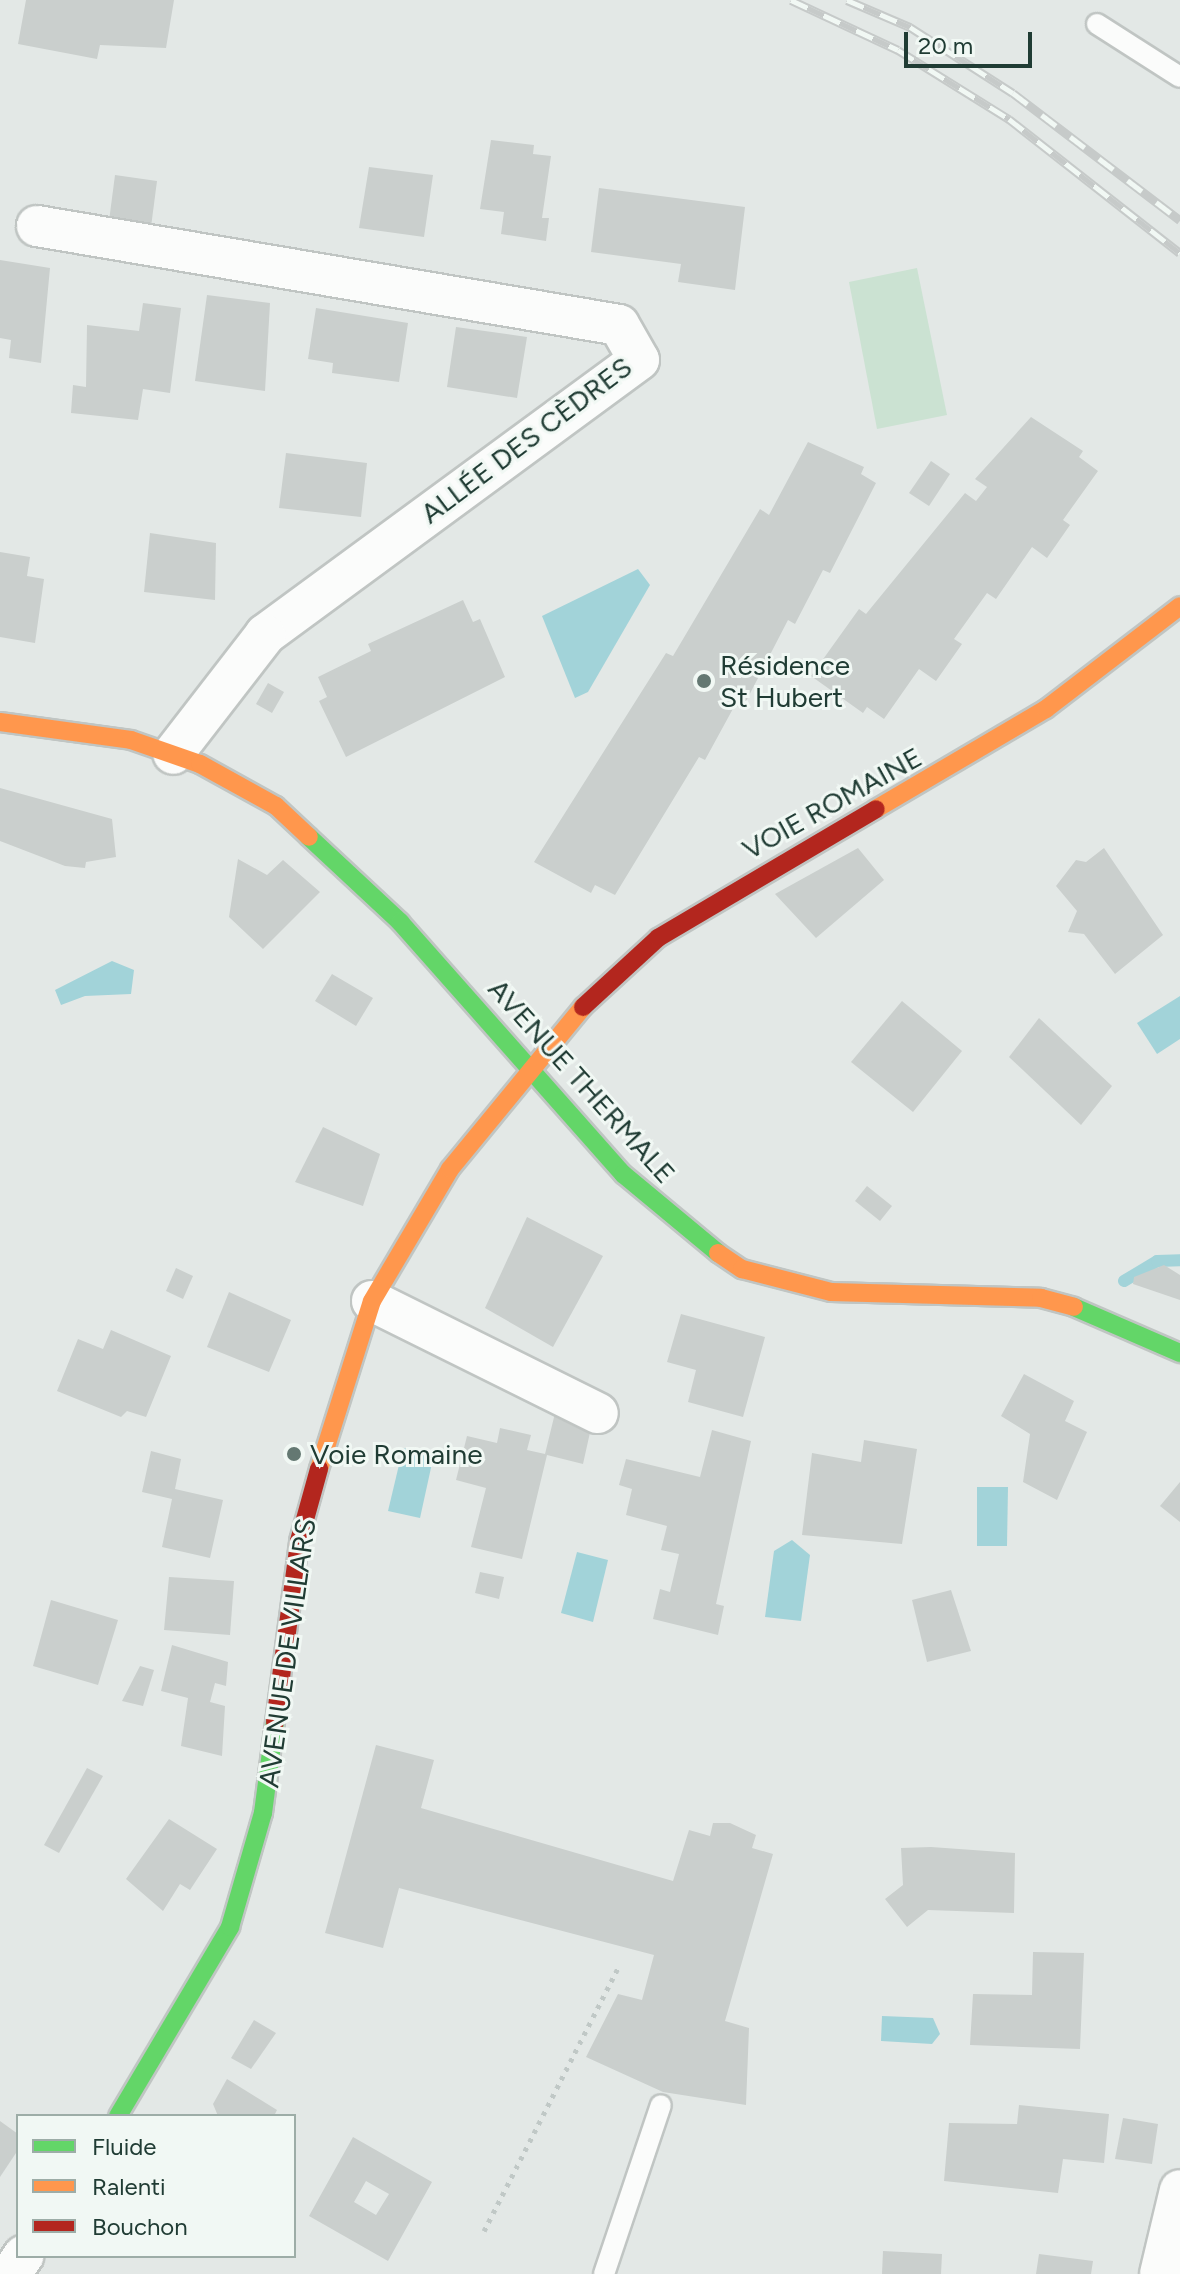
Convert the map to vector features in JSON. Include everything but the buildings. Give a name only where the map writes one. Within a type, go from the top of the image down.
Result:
[{"type":"street","name":"ALLÉE DES CÈDRES","points":[[37,226],[619,325],[639,360],[265,635],[173,754]]},
{"type":"street","name":"VOIE ROMAINE","points":[[529,1068],[600,987],[658,938],[1046,709],[1180,606]]},
{"type":"street","name":"AVENUE THERMALE","points":[[0,722],[88,731],[173,754],[230,779],[313,835],[430,953],[643,1194],[742,1269],[831,1292],[1041,1298],[1107,1315],[1180,1353]]},
{"type":"street","name":"AVENUE DE VILLARS","points":[[119,2114],[223,1940],[248,1874],[263,1813],[299,1541],[372,1301],[450,1169],[529,1068]]},
{"type":"street","points":[[372,1301],[598,1413]]},
{"type":"street","points":[[1160,2274],[1180,2190]]},
{"type":"lane","points":[[1097,24],[1180,77]]},
{"type":"lane","points":[[604,2274],[661,2105]]},
{"type":"path","points":[[484,2231],[618,1968]]},
{"type":"green space","points":[[917,268],[947,415],[877,429],[849,282]]},
{"type":"water","points":[[638,569],[650,585],[588,692],[575,698],[542,616]]},
{"type":"water","points":[[112,961],[134,970],[131,994],[85,996],[61,1005],[55,990]]},
{"type":"water","points":[[1180,996],[1180,1039],[1157,1054],[1137,1023]]},
{"type":"water","points":[[403,1448],[434,1454],[420,1518],[388,1511]]},
{"type":"water","points":[[977,1487],[1008,1487],[1007,1546],[977,1546]]},
{"type":"water","points":[[792,1540],[810,1555],[801,1621],[765,1617],[774,1551]]},
{"type":"water","points":[[577,1552],[608,1560],[593,1622],[561,1613]]},
{"type":"water","points":[[882,2016],[933,2018],[940,2034],[932,2044],[881,2041]]},
{"type":"waterway","points":[[1124,1281],[1157,1261],[1180,1260]]},
{"type":"railway","points":[[791,0],[898,50],[1009,119],[1180,253]]},
{"type":"railway","points":[[847,0],[910,27],[1013,93],[1180,220]]},
{"type":"traffic: fast","points":[[309,837],[400,922],[623,1174],[718,1253]]},
{"type":"traffic: fast","points":[[1074,1307],[1180,1353]]},
{"type":"traffic: fast","points":[[119,2114],[230,1927],[263,1813],[275,1722]]},
{"type":"traffic: slow","points":[[876,809],[1046,709],[1180,606]]},
{"type":"traffic: slow","points":[[0,722],[131,740],[200,764],[276,806],[309,837]]},
{"type":"traffic: slow","points":[[319,1469],[372,1301],[450,1169],[583,1007]]},
{"type":"traffic: slow","points":[[718,1253],[742,1269],[831,1292],[1041,1298],[1074,1307]]},
{"type":"traffic: jam","points":[[583,1007],[658,938],[876,809]]},
{"type":"traffic: jam","points":[[275,1722],[299,1541],[319,1469]]},
{"type":"place","name":"Résidence St Hubert","points":[[704,681]]},
{"type":"place","name":"Voie Romaine","points":[[294,1454]]}]
